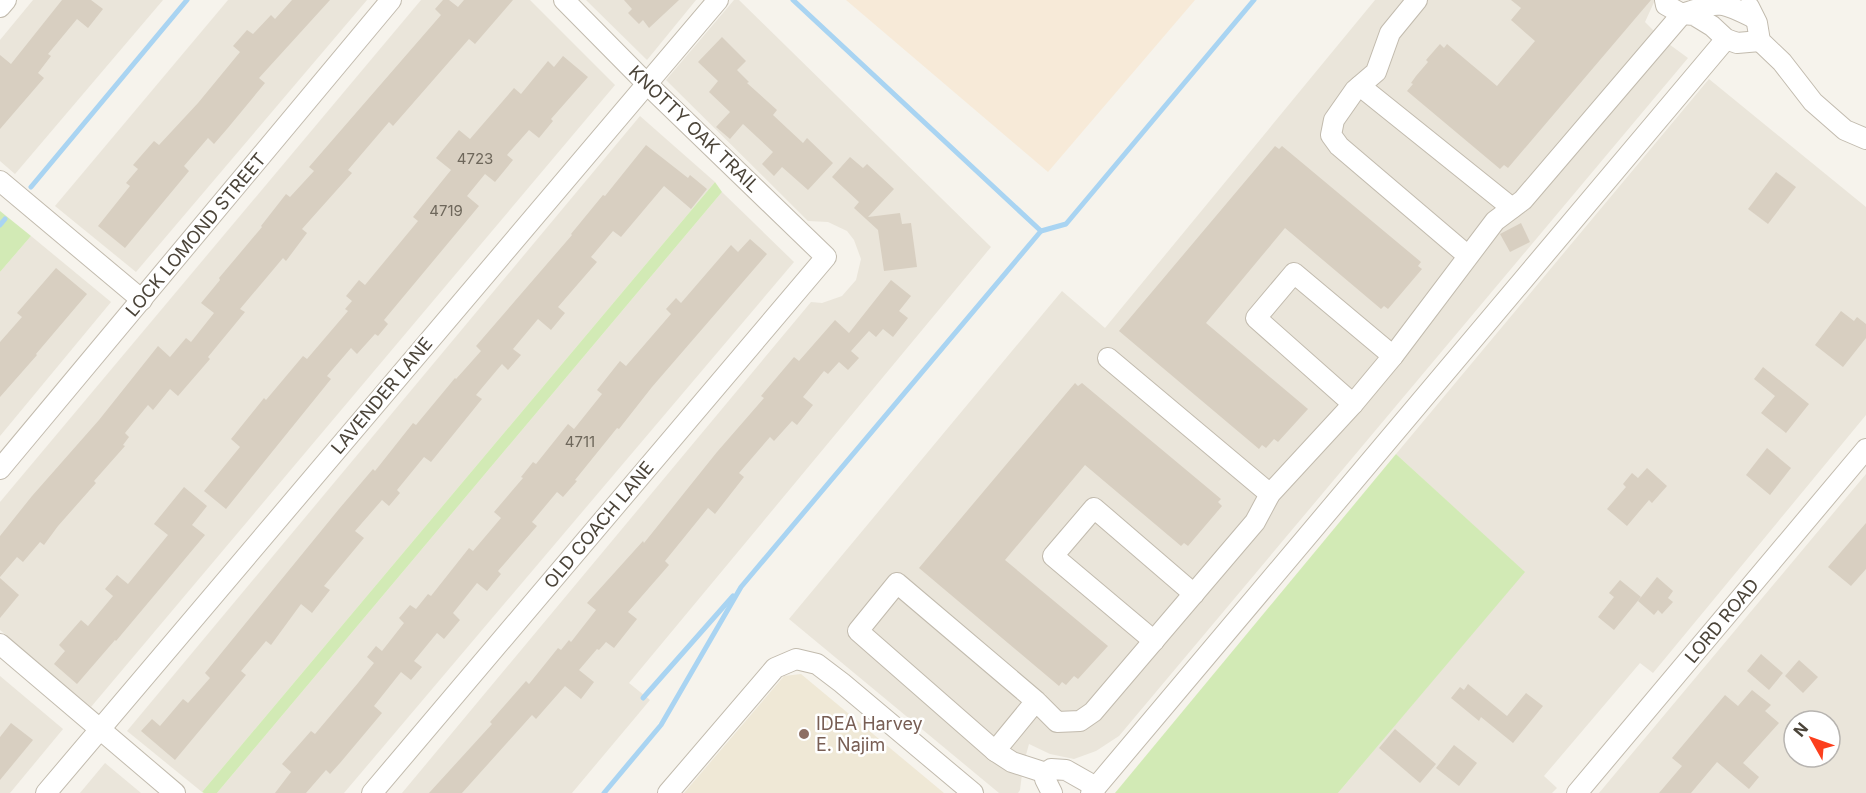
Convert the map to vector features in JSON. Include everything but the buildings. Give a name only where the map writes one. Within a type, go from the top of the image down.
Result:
[{"type":"street","points":[[0,7],[6,0]]},
{"type":"street","name":"LOCK LOMOND STREET","points":[[0,469],[391,0]]},
{"type":"street","name":"KNOTTY OAK TRAIL","points":[[564,0],[647,84],[826,257]]},
{"type":"street","name":"LAVENDER LANE","points":[[46,793],[717,0]]},
{"type":"street","points":[[1417,0],[1390,33],[1376,72],[1360,86],[1334,120],[1331,135],[1339,146],[1467,255]]},
{"type":"street","points":[[1665,0],[1666,5],[1682,14],[1694,15],[1712,26],[1726,39],[1737,43],[1760,40]]},
{"type":"street","points":[[1046,773],[1012,762],[995,751],[858,631],[897,583],[1036,701],[1057,722],[1080,722],[1093,712],[1255,522],[1270,494],[1353,404],[1393,356],[1495,220],[1523,201],[1682,14],[1716,4],[1734,2],[1754,18],[1760,40],[1782,62],[1813,102],[1845,130],[1866,139]]},
{"type":"street","points":[[1046,773],[1051,769],[1066,770],[1094,790],[1726,39]]},
{"type":"street","points":[[1360,86],[1512,208]]},
{"type":"street","points":[[0,181],[142,300]]},
{"type":"street","name":"OLD COACH LANE","points":[[372,793],[826,257]]},
{"type":"street","points":[[1353,404],[1256,318],[1294,273],[1393,356]]},
{"type":"street","points":[[1108,358],[1270,494]]},
{"type":"street","name":"LORD ROAD","points":[[1577,793],[1866,449]]},
{"type":"street","points":[[1154,641],[1053,556],[1094,508],[1194,594]]},
{"type":"street","points":[[0,644],[176,793]]},
{"type":"street","points":[[668,793],[775,668],[796,659],[817,664],[842,682],[973,793]]},
{"type":"street","points":[[995,751],[1036,701]]},
{"type":"street","points":[[1046,773],[1046,784],[1052,793]]},
{"type":"shaded area","points":[[33,0],[163,0],[15,174],[0,161],[0,40]]},
{"type":"shaded area","points":[[228,0],[367,0],[136,272],[55,206]]},
{"type":"shaded area","points":[[421,0],[530,0],[615,85],[91,707],[0,630],[0,502]]},
{"type":"shaded area","points":[[586,0],[696,0],[647,60]]},
{"type":"shaded area","points":[[734,0],[739,0],[991,247],[629,683],[650,700],[572,793],[402,793],[811,302],[822,303],[842,296],[856,280],[861,259],[854,240],[847,231],[828,222],[808,221],[666,80]]},
{"type":"shaded area","points":[[846,0],[1195,0],[1048,172]]},
{"type":"shaded area","points":[[1375,0],[1655,0],[1645,22],[1662,39],[1688,58],[1119,736],[1096,751],[1074,759],[1050,754],[1029,744],[1020,790],[1018,793],[999,793],[789,619],[1062,291],[1105,328]]},
{"type":"shaded area","points":[[1709,79],[1866,207],[1866,415],[1653,673],[1640,663],[1544,776],[1557,788],[1552,793],[1338,793],[1524,572],[1396,454]]},
{"type":"shaded area","points":[[640,116],[715,182],[202,792],[127,731]]},
{"type":"shaded area","points":[[722,192],[794,262],[344,793],[217,793]]},
{"type":"shaded area","points":[[31,236],[111,302],[0,436],[0,272]]},
{"type":"shaded area","points":[[1866,474],[1866,793],[1599,793]]},
{"type":"shaded area","name":"IDEA Harvey E. Najim","points":[[801,674],[944,793],[684,793],[784,676]]},
{"type":"shaded area","points":[[0,676],[63,729],[10,793],[0,793]]},
{"type":"shaded area","points":[[105,763],[141,793],[80,793]]},
{"type":"green space","points":[[715,182],[722,192],[217,793],[202,792]]},
{"type":"green space","points":[[0,211],[31,236],[0,272]]},
{"type":"green space","points":[[1396,454],[1525,572],[1338,793],[1115,793]]},
{"type":"waterway","points":[[31,187],[187,0]]},
{"type":"waterway","points":[[793,0],[1041,231],[1066,224],[1254,0]]},
{"type":"waterway","points":[[0,225],[5,219]]},
{"type":"waterway","points":[[604,793],[661,725],[741,587],[1041,231]]},
{"type":"waterway","points":[[643,698],[733,596]]},
{"type":"place","name":"IDEA Harvey E. Najim","points":[[804,734]]}]
